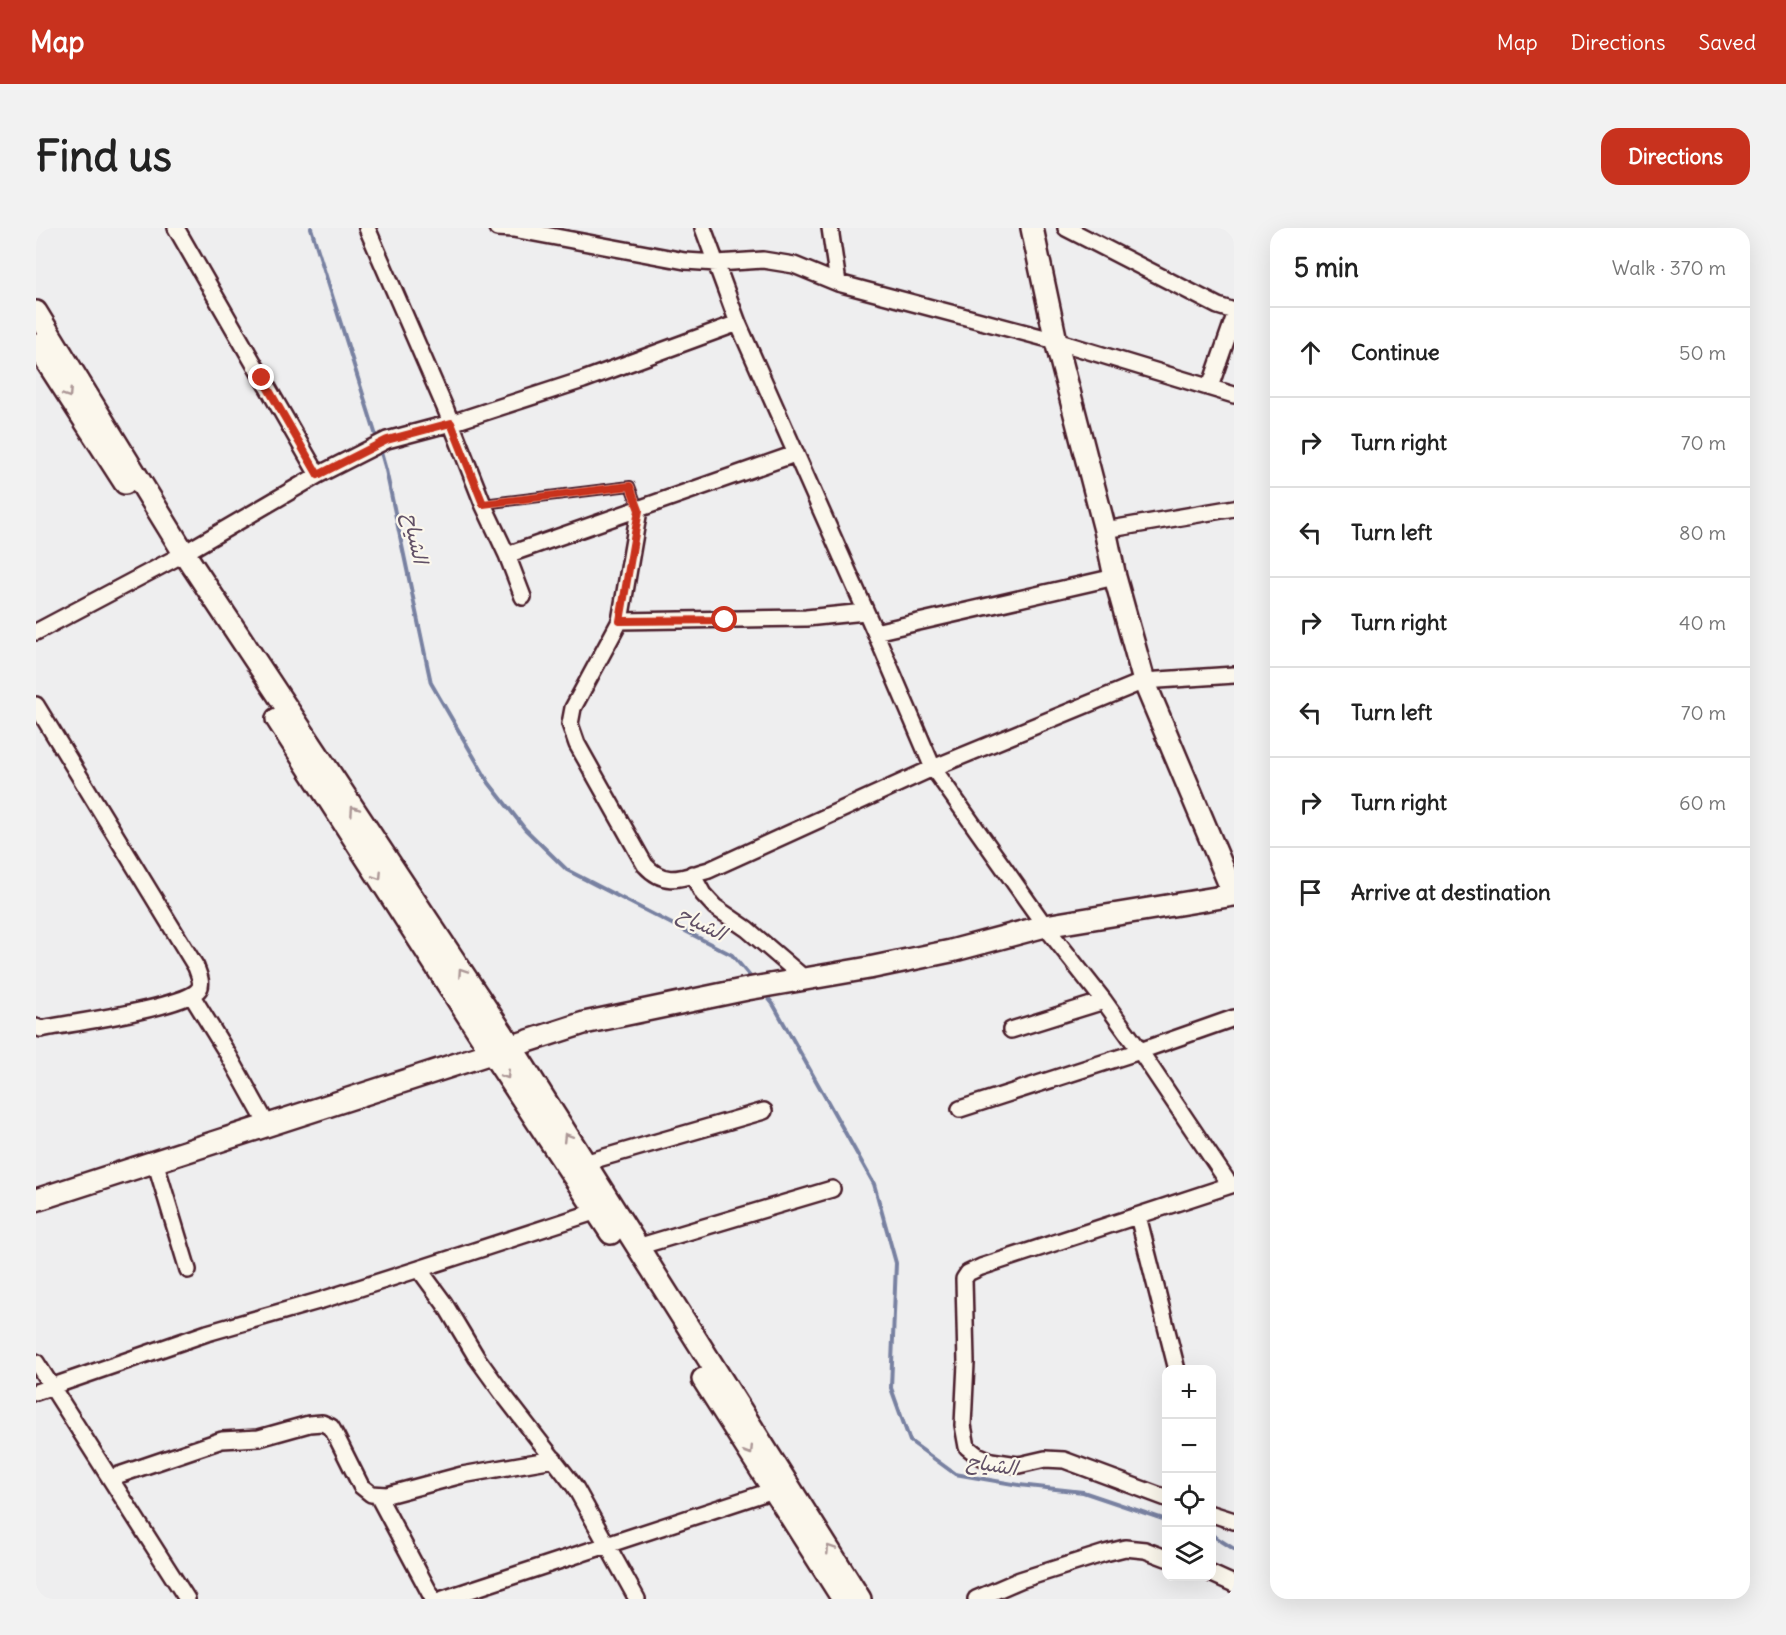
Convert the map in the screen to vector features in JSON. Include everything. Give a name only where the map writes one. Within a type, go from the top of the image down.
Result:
[{"type":"main road","points":[[36,1200],[584,1023],[747,989],[951,951],[1045,926],[1234,895],[1144,681],[1115,577],[1056,340],[1032,228]]},
{"type":"main road","points":[[36,312],[179,556],[501,1050],[597,1211],[781,1488],[860,1599]]},
{"type":"main road","points":[[36,345],[43,369],[179,556]]},
{"type":"main road","points":[[501,1050],[584,1163],[637,1247],[781,1488],[843,1599]]},
{"type":"street","points":[[176,228],[318,475]]},
{"type":"street","points":[[367,228],[523,597]]},
{"type":"street","points":[[497,228],[686,261],[717,263],[763,260],[794,266],[838,283],[1056,340],[1234,395]]},
{"type":"street","points":[[703,228],[738,323],[933,768],[1045,926],[1140,1051],[1232,1185],[1031,1250],[968,1273],[964,1279],[966,1364],[963,1425],[968,1447],[977,1455],[991,1461],[1019,1465],[1045,1459],[1064,1460],[1162,1496]]},
{"type":"street","points":[[830,228],[838,283]]},
{"type":"street","points":[[1066,228],[1218,306],[1234,311]]},
{"type":"street","points":[[1210,387],[1234,318]]},
{"type":"street","points":[[36,632],[179,556],[318,475],[387,440],[451,423],[583,380],[738,323]]},
{"type":"street","points":[[507,555],[795,454]]},
{"type":"street","points":[[1105,530],[1234,508]]},
{"type":"street","points":[[639,510],[620,621],[573,708],[570,724],[577,744],[645,865],[654,875],[664,879],[709,870],[933,768],[1144,681],[1234,675]]},
{"type":"street","points":[[875,632],[1115,577]]},
{"type":"street","points":[[620,621],[806,618],[865,612]]},
{"type":"street","points":[[36,705],[196,967],[201,985],[192,996],[153,1008],[41,1029],[36,1027]]},
{"type":"street","points":[[692,874],[703,894],[715,907],[747,929],[804,978]]},
{"type":"street","points":[[192,996],[268,1126]]},
{"type":"street","points":[[1011,1030],[1104,1001]]},
{"type":"street","points":[[960,1109],[1234,1018]]},
{"type":"street","points":[[584,1163],[764,1111]]},
{"type":"street","points":[[155,1161],[188,1270]]},
{"type":"street","points":[[637,1247],[832,1189]]},
{"type":"street","points":[[36,1392],[207,1333],[322,1300],[597,1211]]},
{"type":"street","points":[[1138,1216],[1176,1365]]},
{"type":"street","points":[[419,1269],[444,1303],[477,1358],[575,1487],[637,1599]]},
{"type":"street","points":[[36,1362],[187,1599]]},
{"type":"street","points":[[110,1478],[212,1442],[259,1438],[309,1424],[322,1423],[330,1427],[336,1436],[361,1486],[371,1494],[378,1496],[462,1475],[554,1459]]},
{"type":"street","points":[[443,1599],[781,1488]]},
{"type":"street","points":[[378,1496],[433,1599]]},
{"type":"street","points":[[1216,1514],[1234,1521]]},
{"type":"street","points":[[976,1599],[1020,1580],[1105,1552],[1125,1548],[1145,1550],[1162,1555]]},
{"type":"street","points":[[1216,1576],[1234,1584]]},
{"type":"lane","points":[[483,504],[630,486],[639,510]]},
{"type":"waterway","name":"الشياح","points":[[311,228],[377,439]]},
{"type":"waterway","name":"الشياح","points":[[380,449],[431,683],[489,783],[525,829],[567,870],[732,955],[754,981]]},
{"type":"waterway","name":"الشياح","points":[[764,993],[773,1004],[874,1184],[896,1263],[891,1388],[910,1441],[955,1474],[1019,1485],[1083,1492],[1162,1519]]},
{"type":"waterway","name":"الشياح","points":[[1216,1538],[1234,1549]]},
{"type":"route","points":[[262,378],[318,475],[387,440],[451,423],[483,504],[630,486],[639,510],[620,621],[725,620]]}]
